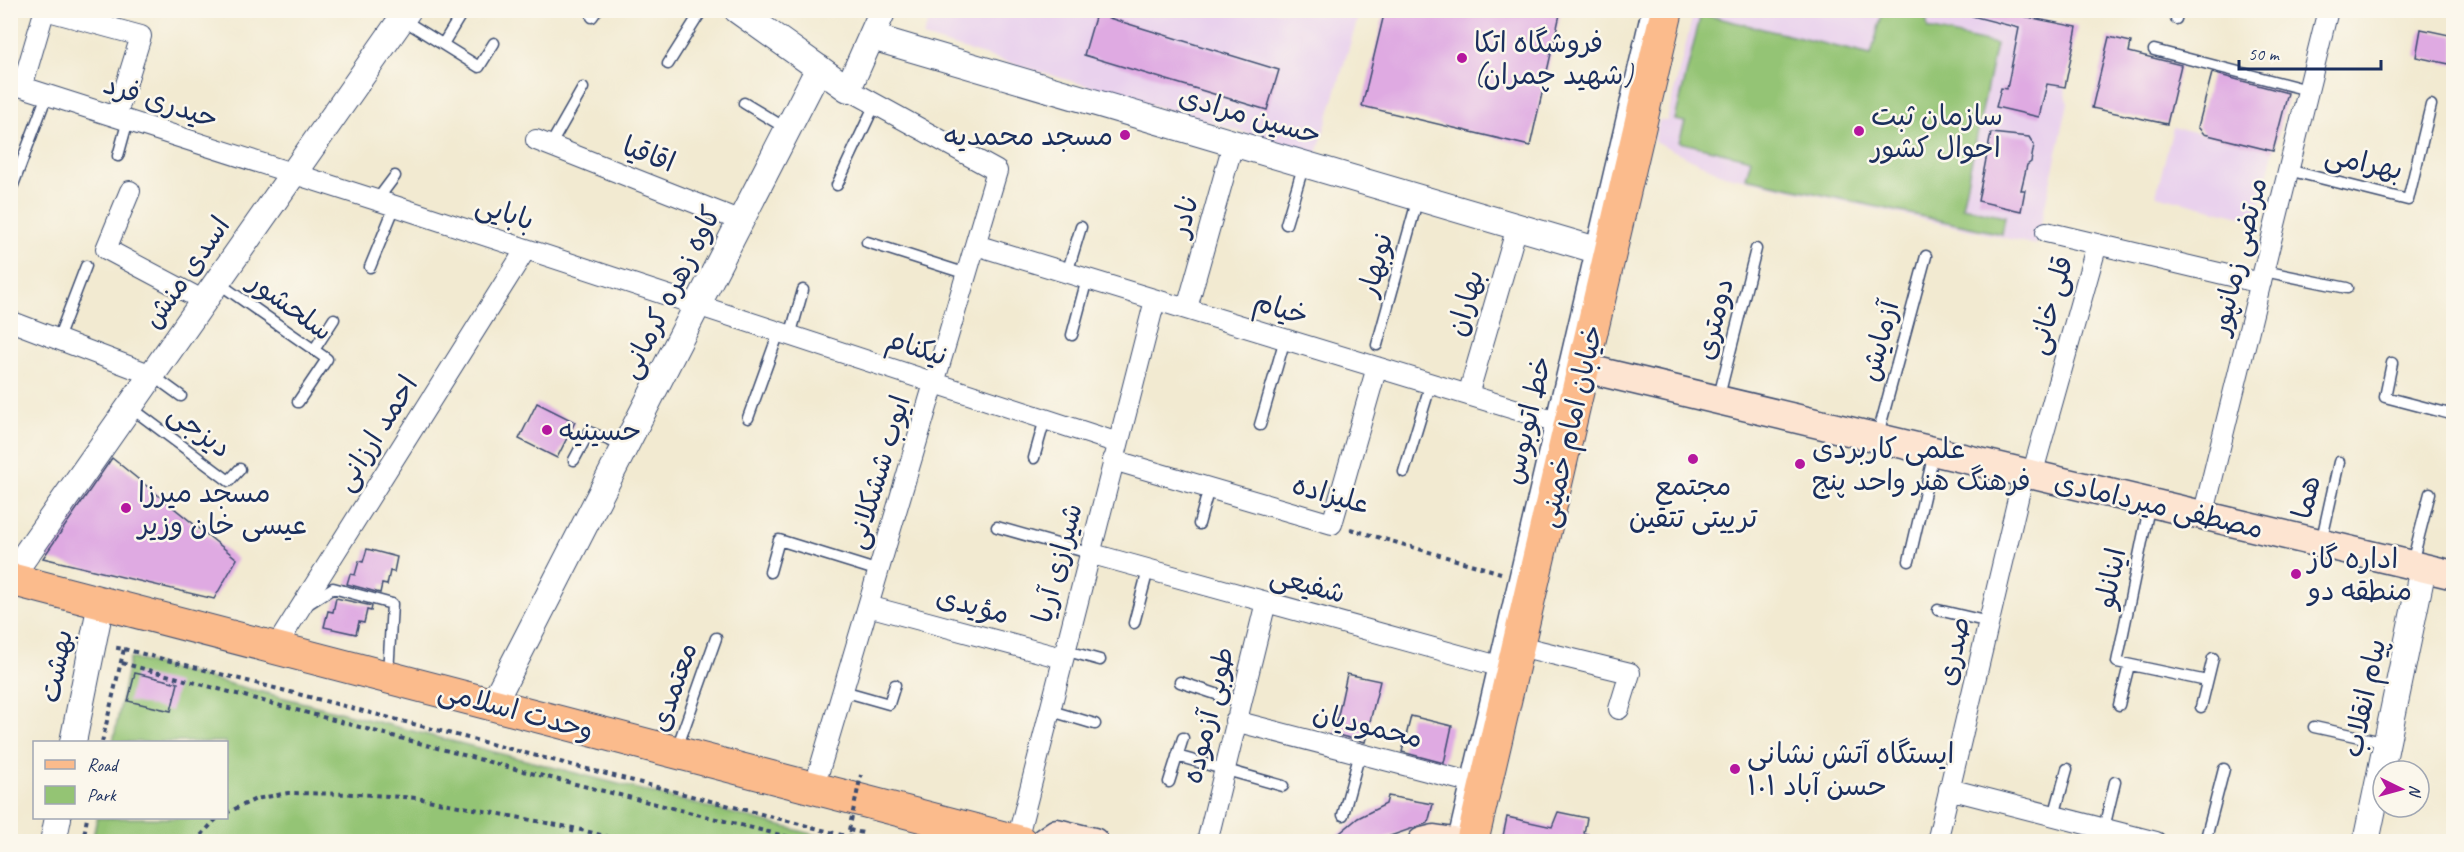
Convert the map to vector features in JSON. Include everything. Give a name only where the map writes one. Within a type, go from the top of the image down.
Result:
[{"type":"main road","name":"خیابان امام خمینی","points":[[1472,842],[1476,784],[1508,660],[1561,423],[1584,368],[1601,252],[1667,10]]},
{"type":"main road","name":"مصطفی میردامادی","points":[[1584,368],[2454,575]]},
{"type":"main road","name":"وحدت اسلامی","points":[[16,579],[675,752],[1027,841]]},
{"type":"main road","points":[[1027,841],[1057,833],[1094,842]]},
{"type":"main road","points":[[1422,842],[1434,839],[1453,841]]},
{"type":"street","points":[[737,10],[848,89],[875,104]]},
{"type":"street","points":[[848,89],[884,10]]},
{"type":"street","name":"مرتضی زمانپور","points":[[2203,516],[2328,10]]},
{"type":"street","points":[[16,85],[44,15],[141,36],[122,119]]},
{"type":"street","name":"اسدی منش","points":[[16,579],[152,375],[405,15]]},
{"type":"street","name":"حسین مرادی","points":[[872,36],[1601,252]]},
{"type":"street","name":"کاوه زهره کرمانی","points":[[493,704],[819,68]]},
{"type":"street","name":"حیدری فرد","points":[[16,85],[294,173]]},
{"type":"street","name":"ایوب ششکلانی","points":[[814,788],[997,171],[875,104]]},
{"type":"street","name":"اقاقیا","points":[[543,143],[741,221]]},
{"type":"street","name":"نادر","points":[[1189,302],[1233,144]]},
{"type":"street","name":"بابایی","points":[[294,173],[698,306]]},
{"type":"street","points":[[130,191],[106,249],[210,292]]},
{"type":"street","name":"بهاران","points":[[1468,395],[1517,227]]},
{"type":"street","points":[[2046,232],[2097,244]]},
{"type":"street","name":"قلی خانی","points":[[2028,474],[2097,244],[2262,277]]},
{"type":"street","name":"خیام","points":[[976,245],[1561,423]]},
{"type":"street","name":"احمد ارزانی","points":[[275,648],[526,249]]},
{"type":"street","name":"شیرازی آریا","points":[[1027,841],[1048,710],[1155,300]]},
{"type":"street","name":"نیکنام","points":[[698,306],[1045,419],[1116,452]]},
{"type":"street","points":[[10,321],[152,375]]},
{"type":"street","points":[[1332,524],[1377,367]]},
{"type":"street","name":"علیزاده","points":[[1116,452],[1209,488],[1332,524]]},
{"type":"street","name":"صدری","points":[[1937,842],[1989,622],[2028,474]]},
{"type":"street","name":"شفیعی","points":[[1089,553],[1266,602],[1508,660],[1630,673],[1619,709]]},
{"type":"street","name":"پیام انقلاب","points":[[2366,842],[2387,743],[2417,567]]},
{"type":"street","name":"طوبی آزموده","points":[[1207,842],[1266,602]]},
{"type":"street","name":"بهشت","points":[[73,741],[101,603]]},
{"type":"street","name":"مؤیدی","points":[[868,606],[1063,654]]},
{"type":"street","name":"محمودیان","points":[[1238,712],[1360,753],[1476,784]]},
{"type":"street","points":[[1949,789],[2148,841]]},
{"type":"street","points":[[53,842],[58,819]]},
{"type":"lane","points":[[443,44],[463,10]]},
{"type":"lane","points":[[668,64],[702,10]]},
{"type":"lane","name":"خط اتوبوس","points":[[1508,660],[1515,576],[1561,423],[1601,252],[1647,10]]},
{"type":"lane","points":[[405,15],[443,44],[479,67],[494,43]]},
{"type":"lane","points":[[2154,50],[2308,90]]},
{"type":"lane","points":[[543,143],[583,88]]},
{"type":"lane","points":[[13,185],[47,95]]},
{"type":"lane","points":[[744,103],[788,130]]},
{"type":"lane","points":[[837,185],[875,104]]},
{"type":"lane","name":"بهرامی","points":[[2288,170],[2408,200],[2431,105]]},
{"type":"lane","points":[[118,156],[122,119]]},
{"type":"lane","points":[[1286,224],[1304,164]]},
{"type":"lane","points":[[370,267],[394,176]]},
{"type":"lane","name":"نوبهار","points":[[1377,345],[1418,198]]},
{"type":"lane","points":[[1068,273],[1081,227]]},
{"type":"lane","points":[[867,242],[967,274]]},
{"type":"lane","name":"دومتری","points":[[1718,400],[1756,249]]},
{"type":"lane","name":"آزمایش","points":[[1877,438],[1926,256]]},
{"type":"lane","points":[[58,339],[86,266]]},
{"type":"lane","points":[[2262,277],[2347,288]]},
{"type":"lane","points":[[1072,334],[1087,279]]},
{"type":"lane","points":[[748,418],[803,290]]},
{"type":"lane","name":"سلحشور","points":[[210,292],[327,359],[298,402]]},
{"type":"lane","points":[[314,350],[334,319]]},
{"type":"lane","points":[[1260,425],[1284,339]]},
{"type":"lane","points":[[2392,363],[2385,397],[2454,415]]},
{"type":"lane","points":[[152,375],[180,396]]},
{"type":"lane","points":[[1404,472],[1431,383]]},
{"type":"lane","name":"دیزجی","points":[[130,407],[229,481],[240,469]]},
{"type":"lane","points":[[1034,458],[1045,419]]},
{"type":"lane","points":[[574,460],[589,432],[626,447]]},
{"type":"lane","points":[[1909,561],[1935,452]]},
{"type":"lane","name":"هما","points":[[2320,544],[2339,462]]},
{"type":"lane","points":[[1199,524],[1209,488]]},
{"type":"lane","points":[[2417,567],[2430,493]]},
{"type":"lane","name":"اینانلو","points":[[2129,664],[2117,662],[2150,503]]},
{"type":"lane","points":[[997,527],[1089,553]]},
{"type":"lane","points":[[770,572],[779,540],[879,571]]},
{"type":"lane","points":[[1134,623],[1148,570]]},
{"type":"lane","points":[[300,609],[333,588],[392,604],[388,677]]},
{"type":"lane","points":[[1938,610],[1989,622]]},
{"type":"lane","name":"معتمدی","points":[[675,752],[716,638]]},
{"type":"lane","points":[[1063,654],[1100,660]]},
{"type":"lane","points":[[2201,707],[2213,658]]},
{"type":"lane","points":[[2119,705],[2129,664],[2207,681]]},
{"type":"lane","points":[[1180,682],[1238,712]]},
{"type":"lane","points":[[843,691],[889,704],[895,686]]},
{"type":"lane","points":[[1048,710],[1095,724]]},
{"type":"lane","points":[[2314,727],[2387,743]]},
{"type":"lane","points":[[1169,782],[1183,738]]},
{"type":"lane","points":[[1343,815],[1360,753]]},
{"type":"lane","points":[[1177,756],[1283,786]]},
{"type":"lane","points":[[2054,816],[2067,769]]},
{"type":"lane","points":[[2205,842],[2224,769]]},
{"type":"lane","points":[[2104,828],[2115,782]]},
{"type":"lane","points":[[1453,841],[1476,784]]},
{"type":"path","name":"علیزاده","points":[[1332,524],[1515,576]]},
{"type":"path","points":[[93,642],[870,842]]},
{"type":"path","points":[[102,741],[124,649]]},
{"type":"path","points":[[122,663],[519,770],[809,842]]},
{"type":"path","points":[[861,775],[849,830],[863,833],[862,839]]},
{"type":"path","points":[[228,812],[256,799],[288,793],[417,798],[573,828],[629,842]]},
{"type":"path","points":[[83,842],[87,819]]},
{"type":"path","points":[[195,842],[216,819]]},
{"type":"path","points":[[570,842],[573,828]]},
{"type":"shaded area","name":"سازمان ثبت احوال کشور","points":[[2023,10],[2022,16],[2077,27],[2065,87],[2068,104],[2036,245],[1724,175],[1654,141],[1659,120],[1667,121],[1694,11]]},
{"type":"shaded area","points":[[932,11],[1360,11],[1317,154],[923,37]]},
{"type":"shaded area","points":[[2173,127],[2273,151],[2257,220],[2156,195]]},
{"type":"green space","name":"سازمان ثبت احوال کشور","points":[[1883,11],[1925,11],[1928,29],[1996,44],[1962,207],[2005,216],[2002,234],[1746,178],[1751,159],[1679,142],[1685,122],[1675,120],[1701,14],[1871,55]]},
{"type":"green space","points":[[130,658],[839,841],[92,842],[97,819],[228,819],[228,741],[113,741]]},
{"type":"building","name":"فروشگاه اتکا (شهید چمران)","points":[[1385,10],[1561,10],[1530,146],[1362,106]]},
{"type":"building","points":[[1973,10],[2023,10],[2022,16],[2077,27],[2065,87],[2047,84],[2039,117],[1996,107],[2001,88],[2007,89],[2019,28],[1972,16]]},
{"type":"building","points":[[1096,14],[1279,70],[1267,110],[1084,55]]},
{"type":"building","points":[[2421,29],[2454,36],[2454,65],[2416,57]]},
{"type":"building","points":[[2109,37],[2131,42],[2129,52],[2181,65],[2167,124],[2092,108]]},
{"type":"building","points":[[2212,73],[2288,93],[2273,151],[2204,134],[2198,127]]},
{"type":"building","points":[[1991,133],[2029,137],[2034,145],[2031,162],[2027,165],[2021,190],[2025,190],[2021,211],[1978,201]]},
{"type":"building","name":"حسینیه","points":[[537,403],[575,422],[557,458],[519,439]]},
{"type":"building","name":"مسجد میرزا عیسی خان وزیر","points":[[112,458],[237,559],[214,599],[43,558]]},
{"type":"building","points":[[367,549],[397,557],[394,572],[390,571],[387,585],[382,584],[380,593],[347,584],[350,574],[355,575],[359,561],[363,562]]},
{"type":"building","points":[[336,598],[372,606],[371,611],[367,610],[364,623],[359,622],[356,634],[324,627],[328,611],[333,612]]},
{"type":"building","points":[[135,673],[178,683],[171,711],[128,701]]},
{"type":"building","points":[[1347,674],[1380,681],[1365,742],[1334,734]]},
{"type":"building","points":[[1411,716],[1452,726],[1444,763],[1402,752]]},
{"type":"building","points":[[1388,796],[1433,804],[1428,823],[1373,842],[1329,842],[1358,818],[1386,804]]},
{"type":"building","points":[[1558,812],[1587,818],[1584,833],[1590,835],[1589,842],[1510,842],[1503,836],[1507,817],[1552,827]]},
{"type":"place","name":"فروشگاه اتکا (شهید چمران)","points":[[1462,58]]},
{"type":"place","name":"سازمان ثبت احوال کشور","points":[[1859,131]]},
{"type":"place","name":"مسجد محمدیه","points":[[1125,135]]},
{"type":"place","name":"حسینیه","points":[[547,430]]},
{"type":"place","name":"مجتمع ترییتی تتقین","points":[[1693,459]]},
{"type":"place","name":"علمی کاربردی فرهنگ هنر واحد پنج","points":[[1800,464]]},
{"type":"place","name":"مسجد میرزا عیسی خان وزیر","points":[[126,508]]},
{"type":"place","name":"اداره گاز منطقه دو","points":[[2296,574]]},
{"type":"place","name":"ایستگاه آتش نشانی ۱۰۱ حسن آباد","points":[[1735,769]]}]
